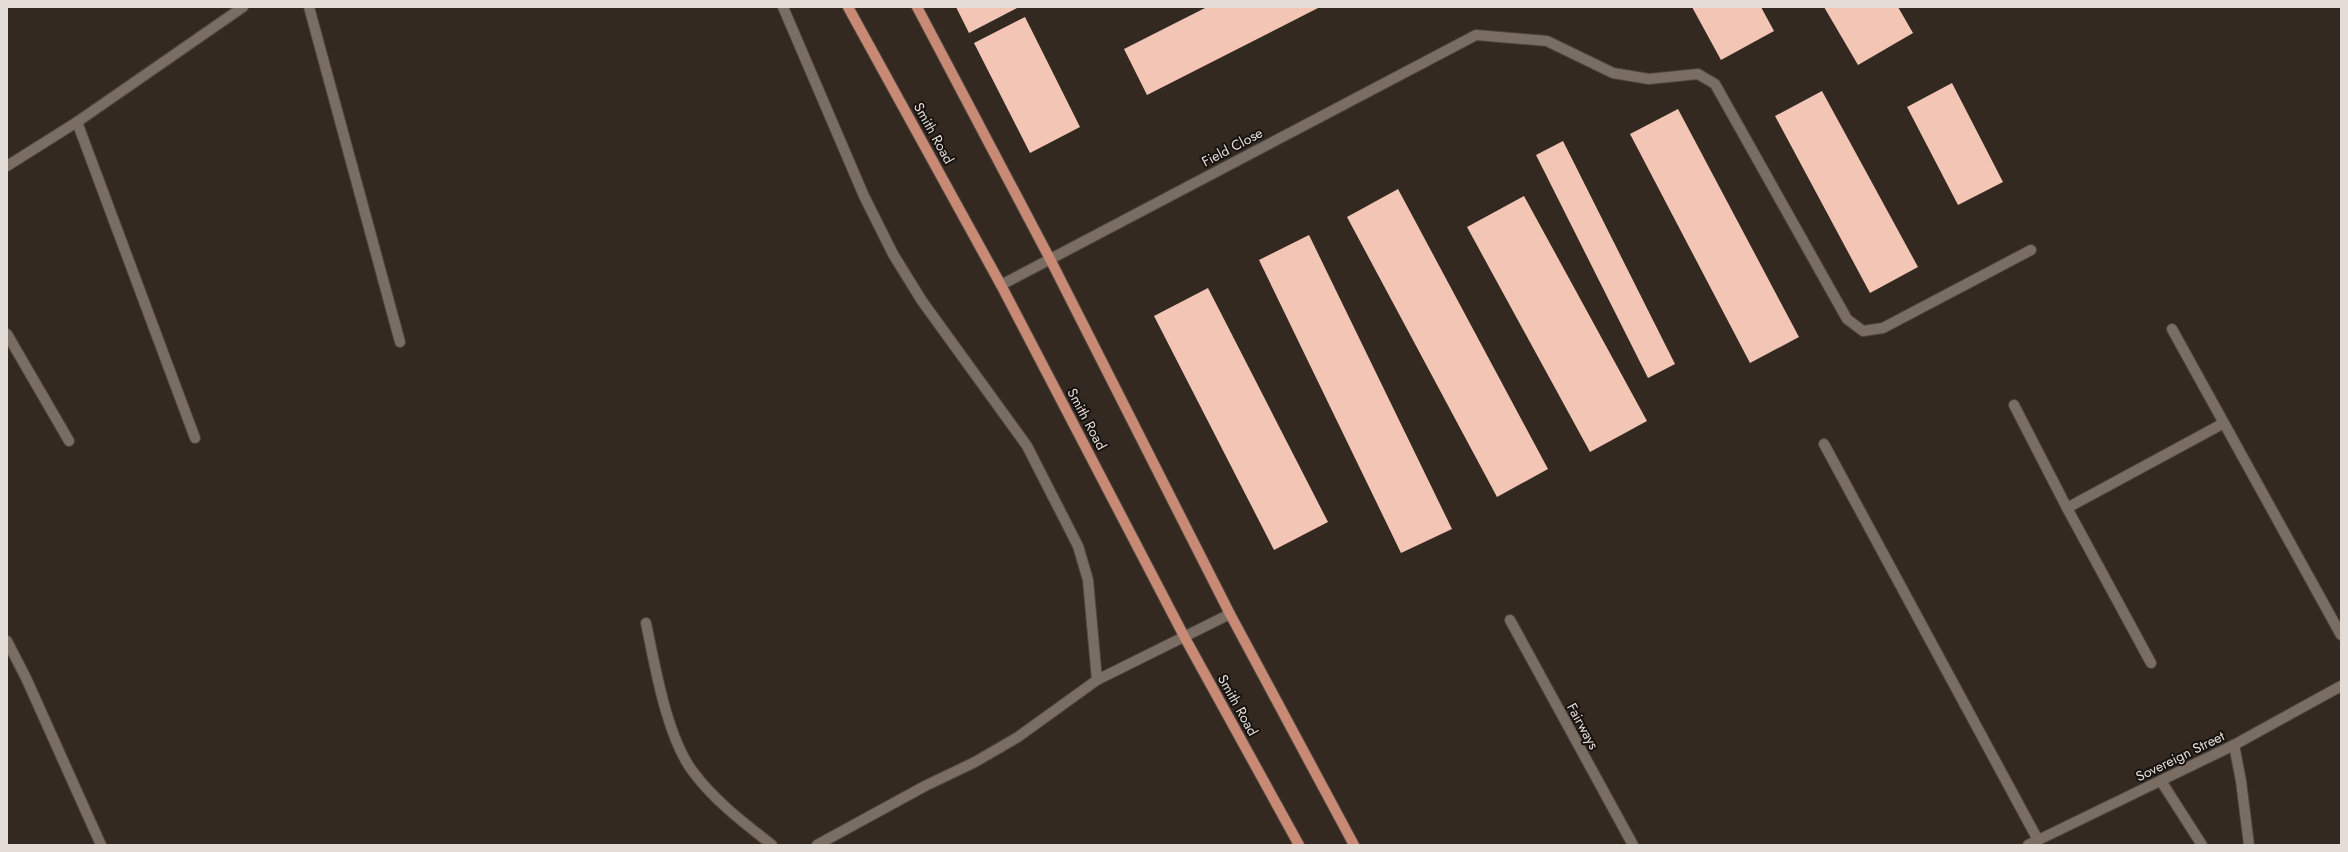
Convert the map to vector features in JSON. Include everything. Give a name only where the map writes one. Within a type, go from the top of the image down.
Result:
[{"type":"main road","name":"Smith Road","points":[[848,7],[1001,285],[1185,638],[1299,845]]},
{"type":"main road","points":[[917,7],[1050,259],[1230,614],[1354,845]]},
{"type":"street","points":[[7,166],[77,122],[243,7]]},
{"type":"street","points":[[309,7],[400,342]]},
{"type":"street","points":[[783,7],[864,196],[893,254],[922,301],[1027,446],[1078,546],[1088,580],[1097,680]]},
{"type":"street","name":"Field Close","points":[[1001,285],[1476,35],[1547,41],[1613,73],[1649,79],[1698,74],[1715,84],[1847,319],[1863,331],[1883,328],[2031,250]]},
{"type":"street","points":[[77,122],[195,438]]},
{"type":"street","points":[[2172,329],[2341,635]]},
{"type":"street","points":[[7,334],[69,441]]},
{"type":"street","points":[[2014,404],[2067,508],[2151,663]]},
{"type":"street","points":[[2067,508],[2224,423]]},
{"type":"street","points":[[1824,444],[2038,840]]},
{"type":"street","points":[[818,845],[1012,741],[1097,680],[1185,638],[1230,614]]},
{"type":"street","name":"Fairways","points":[[1510,620],[1633,845]]},
{"type":"street","points":[[646,623],[668,715],[681,751],[693,772],[711,792],[740,820],[772,845]]},
{"type":"street","points":[[7,641],[26,678],[101,845]]},
{"type":"street","name":"Sovereign Street","points":[[2028,845],[2234,745],[2341,686]]},
{"type":"street","points":[[2234,745],[2242,781],[2249,845]]},
{"type":"street","points":[[2161,781],[2202,845]]},
{"type":"building","points":[[956,7],[1019,7],[969,33]]},
{"type":"building","points":[[1207,7],[1320,7],[1147,95],[1124,49]]},
{"type":"building","points":[[1692,7],[1761,7],[1774,31],[1721,60]]},
{"type":"building","points":[[1824,7],[1898,7],[1913,33],[1858,65]]},
{"type":"building","points":[[1025,17],[1080,127],[1030,153],[974,43]]},
{"type":"building","points":[[1952,83],[2003,182],[1958,205],[1907,107]]},
{"type":"building","points":[[1822,91],[1918,267],[1870,293],[1775,116]]},
{"type":"building","points":[[1678,109],[1799,337],[1750,363],[1630,134]]},
{"type":"building","points":[[1563,141],[1675,364],[1648,378],[1536,155]]},
{"type":"building","points":[[1398,189],[1548,469],[1497,497],[1347,217]]},
{"type":"building","points":[[1524,196],[1647,421],[1590,452],[1467,227]]},
{"type":"building","points":[[1309,235],[1452,529],[1401,553],[1259,260]]},
{"type":"building","points":[[1208,288],[1328,522],[1274,550],[1154,316]]}]
